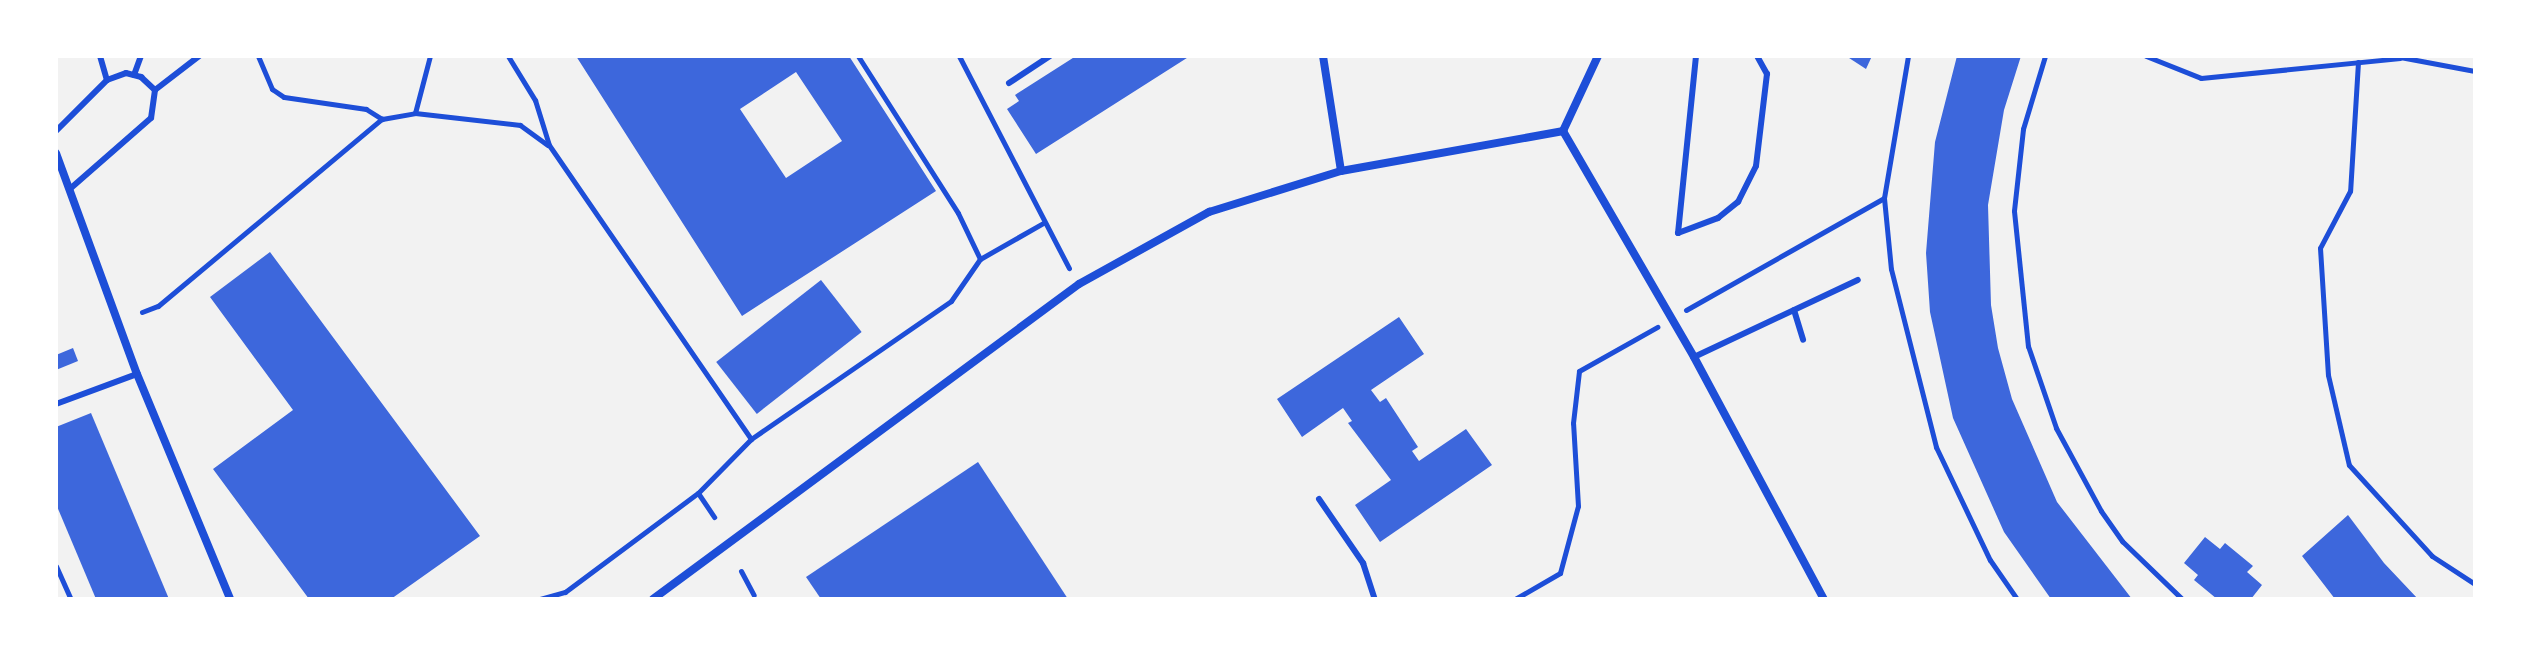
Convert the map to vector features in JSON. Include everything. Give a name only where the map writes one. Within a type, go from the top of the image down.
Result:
[{"type":"street","points":[[1323,56],[1341,171]]},
{"type":"street","points":[[1563,131],[1598,56]]},
{"type":"street","points":[[653,599],[1079,284],[1209,212],[1341,171],[1563,131]]},
{"type":"street","points":[[1563,131],[1694,357],[1824,599]]},
{"type":"street","points":[[56,153],[137,374],[230,599]]},
{"type":"lane","points":[[100,56],[107,80]]},
{"type":"lane","points":[[134,75],[141,56]]},
{"type":"lane","points":[[71,188],[151,118],[155,90],[199,56]]},
{"type":"lane","points":[[1009,83],[1050,56]]},
{"type":"lane","points":[[1696,56],[1678,233],[1718,218],[1738,202],[1756,166],[1767,74],[1757,56]]},
{"type":"lane","points":[[56,131],[107,80],[134,75],[155,90]]},
{"type":"lane","points":[[1694,357],[1858,280]]},
{"type":"lane","points":[[1794,310],[1803,340]]},
{"type":"lane","points":[[56,404],[137,374]]},
{"type":"lane","points":[[1319,499],[1363,563],[1375,599]]},
{"type":"path","points":[[258,56],[272,89],[284,97],[366,109],[382,119]]},
{"type":"path","points":[[415,113],[430,56]]},
{"type":"path","points":[[508,56],[535,100],[549,145],[751,439]]},
{"type":"path","points":[[858,56],[958,213],[980,259]]},
{"type":"path","points":[[959,56],[1043,223],[1079,284]]},
{"type":"path","points":[[1908,56],[1884,198],[1891,269],[1936,447],[1990,560],[2017,599]]},
{"type":"path","points":[[2045,56],[2023,129],[2014,211],[2015,259],[2028,346],[2056,428],[2101,511],[2122,541],[2182,599]]},
{"type":"path","points":[[2146,56],[2201,78],[2400,57],[2475,71]]},
{"type":"path","points":[[2358,62],[2350,191],[2320,248],[2328,375],[2349,465],[2432,556],[2475,584]]},
{"type":"path","points":[[142,312],[158,306],[382,119],[415,113],[520,125],[549,145]]},
{"type":"path","points":[[1674,317],[1884,198]]},
{"type":"path","points":[[540,599],[565,592],[698,493],[751,439],[951,301],[980,259],[1043,223]]},
{"type":"path","points":[[1515,599],[1560,573],[1578,506],[1573,423],[1579,371],[1660,324]]},
{"type":"path","points":[[698,493],[714,517]]},
{"type":"path","points":[[56,566],[71,599]]},
{"type":"path","points":[[741,571],[754,595]]},
{"type":"building","points":[[576,56],[849,56],[936,191],[742,316]],"holes":[[[796,72],[842,141],[786,178],[740,109]]]},
{"type":"building","points":[[1076,56],[1190,56],[1036,154],[1007,109],[1019,101],[1015,95]]},
{"type":"building","points":[[1846,56],[1872,56],[1866,69]]},
{"type":"building","points":[[1957,56],[2021,56],[2004,110],[1988,205],[1991,305],[1998,348],[2012,399],[2057,502],[2132,599],[2051,599],[2004,532],[1953,418],[1930,312],[1926,253],[1935,142]]},
{"type":"building","points":[[270,252],[480,536],[391,599],[309,599],[213,469],[293,410],[210,297]]},
{"type":"building","points":[[821,280],[862,332],[757,414],[716,362]]},
{"type":"building","points":[[1399,317],[1424,354],[1371,390],[1380,402],[1386,398],[1418,447],[1412,451],[1419,461],[1466,429],[1492,465],[1380,542],[1355,505],[1391,480],[1348,423],[1352,421],[1343,408],[1302,437],[1277,399]]},
{"type":"building","points":[[73,348],[78,361],[56,370],[56,355]]},
{"type":"building","points":[[91,413],[169,599],[96,599],[56,504],[56,427]]},
{"type":"building","points":[[978,462],[1068,599],[821,599],[806,577]]},
{"type":"building","points":[[2348,515],[2384,563],[2418,599],[2335,599],[2302,556]]},
{"type":"building","points":[[2205,537],[2220,549],[2225,543],[2253,566],[2247,572],[2262,585],[2251,599],[2217,599],[2194,580],[2198,575],[2184,563]]}]
